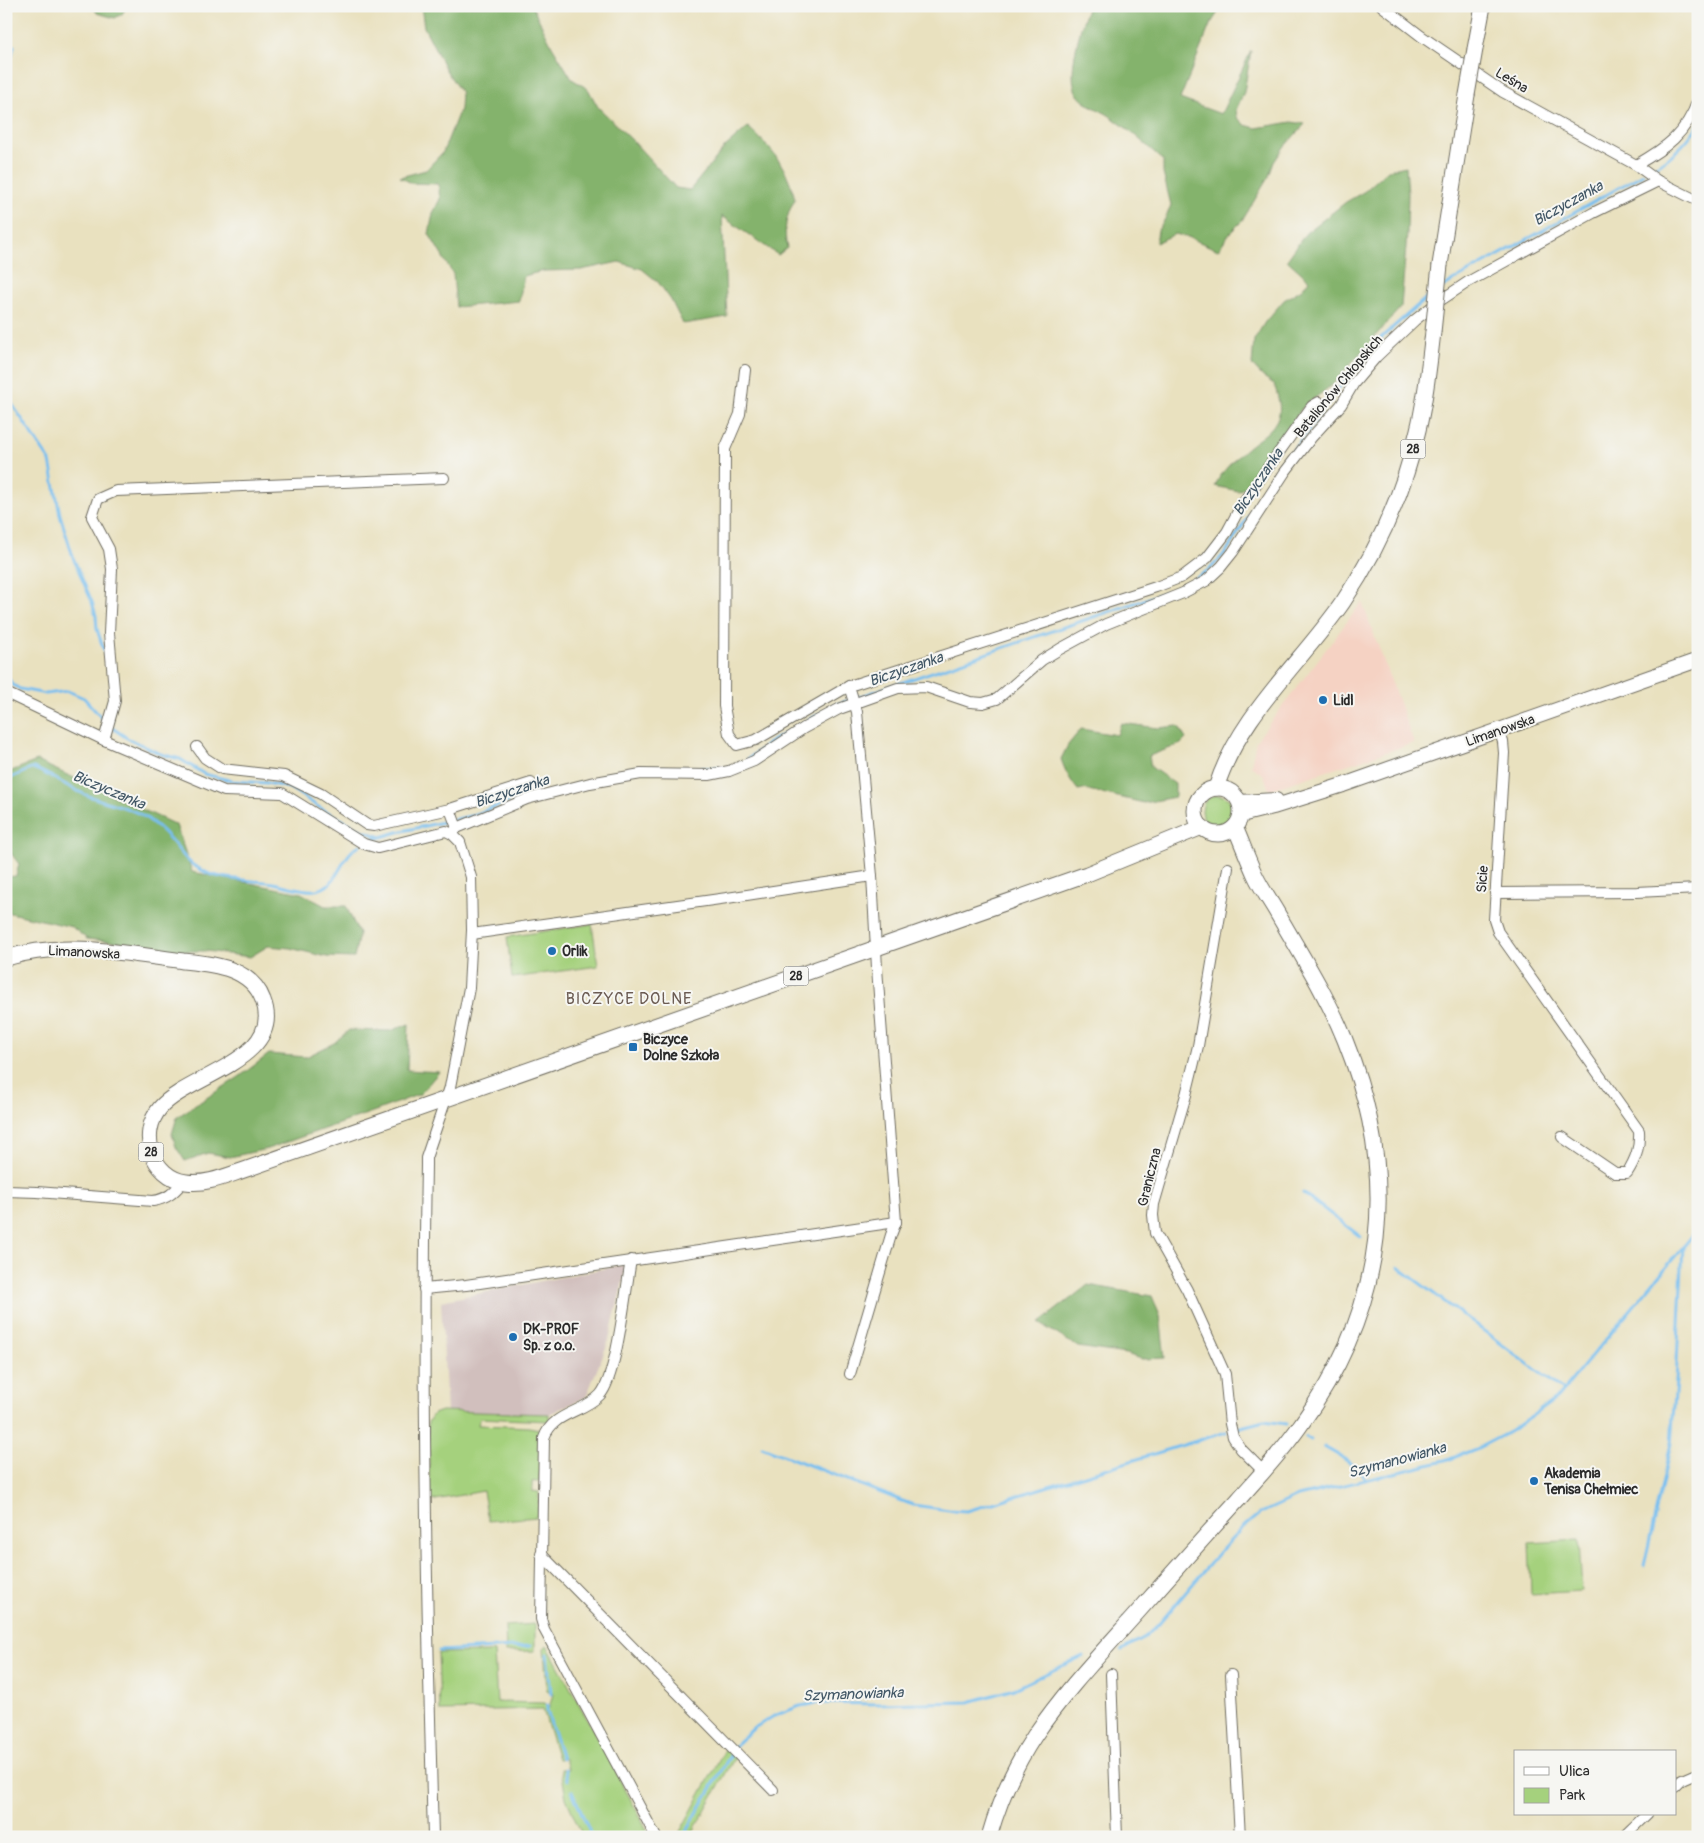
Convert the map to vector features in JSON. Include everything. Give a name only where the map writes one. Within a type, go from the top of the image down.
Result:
[{"type":"main road","name":"28","points":[[1222,789],[1232,766],[1230,755],[1253,718],[1343,602],[1369,559],[1394,506],[1409,463],[1419,428],[1433,332],[1440,266],[1482,6]]},
{"type":"main road","name":"Limanowska","points":[[1235,819],[1301,798],[1698,660]]},
{"type":"main road","points":[[989,1837],[1012,1776],[1039,1730],[1105,1648],[1283,1448],[1314,1406],[1348,1344],[1363,1305],[1373,1265],[1377,1231],[1378,1178],[1375,1145],[1367,1105],[1344,1037],[1329,1004],[1256,876],[1235,819],[1237,797],[1222,789],[1206,791],[1198,799],[1195,808],[1198,821],[1212,833],[1235,819]]},
{"type":"main road","name":"28","points":[[183,1182],[202,1182],[227,1176],[1102,869],[1142,851],[1198,821]]},
{"type":"main road","name":"Limanowska","points":[[6,958],[28,952],[62,949],[162,958],[212,965],[237,972],[257,988],[266,1011],[266,1021],[258,1040],[249,1050],[230,1064],[173,1097],[154,1116],[149,1135],[152,1155],[163,1172],[183,1182]]},
{"type":"street","name":"Leśna","points":[[1382,6],[1421,36],[1503,92],[1636,165]]},
{"type":"street","points":[[1698,100],[1684,128],[1672,142],[1636,165],[1656,180],[1698,201]]},
{"type":"street","name":"Batalionów Chłopskich","points":[[453,822],[527,799],[590,783],[641,774],[709,775],[729,771],[754,761],[804,728],[855,703],[898,688],[926,687],[970,702],[983,703],[997,699],[1042,660],[1060,649],[1106,624],[1183,593],[1206,580],[1233,552],[1286,472],[1311,438],[1341,405],[1354,383],[1376,357],[1415,320],[1468,282],[1656,180]]},
{"type":"street","points":[[745,370],[740,414],[725,450],[724,706],[729,734],[737,745],[756,740],[849,686],[1156,588],[1182,577],[1207,558],[1227,532],[1242,504],[1312,406],[1319,402]]},
{"type":"street","points":[[104,740],[115,701],[110,633],[112,569],[109,549],[92,517],[98,499],[116,491],[444,478]]},
{"type":"street","points":[[849,686],[855,703],[872,876],[896,1222],[850,1374]]},
{"type":"street","points":[[6,693],[104,740],[224,791],[282,793],[360,842],[378,848],[446,831],[453,822]]},
{"type":"street","name":"Sicie","points":[[1499,730],[1504,753],[1494,920],[1498,932],[1639,1131],[1640,1145],[1634,1163],[1627,1173],[1615,1173],[1562,1137]]},
{"type":"street","points":[[197,747],[205,758],[222,770],[284,776],[321,794],[367,825],[374,826],[453,822],[532,783]]},
{"type":"street","points":[[282,793],[284,776]]},
{"type":"street","points":[[433,1837],[425,1527],[424,1289],[426,1158],[447,1099],[469,988],[472,934],[470,877],[453,822]]},
{"type":"street","name":"Graniczna","points":[[1228,868],[1198,1046],[1186,1095],[1154,1204],[1153,1215],[1156,1233],[1187,1290],[1225,1374],[1233,1436],[1241,1449],[1263,1471]]},
{"type":"street","points":[[472,934],[872,876]]},
{"type":"street","points":[[1495,893],[1637,892],[1698,889]]},
{"type":"street","points":[[6,1191],[153,1201],[170,1196],[183,1182]]},
{"type":"street","points":[[424,1289],[466,1285],[896,1222]]},
{"type":"street","points":[[631,1260],[620,1330],[609,1380],[602,1393],[591,1403],[559,1417],[549,1426],[544,1438],[541,1619],[544,1629],[656,1837]]},
{"type":"street","points":[[542,1554],[773,1790]]},
{"type":"street","points":[[1111,1674],[1117,1837]]},
{"type":"street","points":[[1231,1675],[1240,1837]]},
{"type":"street","points":[[1676,1786],[1682,1780],[1698,1773]]},
{"type":"street","points":[[1624,1837],[1645,1816]]},
{"type":"shaded area","points":[[1362,602],[1414,743],[1269,790],[1264,775],[1251,766],[1256,741]]},
{"type":"shaded area","points":[[627,1264],[609,1340],[586,1397],[549,1414],[447,1413],[441,1301]]},
{"type":"green space","points":[[93,6],[144,6],[142,8],[126,8],[122,14],[115,18],[97,13]]},
{"type":"green space","points":[[421,6],[532,6],[552,46],[572,79],[588,89],[598,107],[632,140],[676,188],[690,190],[725,147],[748,127],[778,159],[792,187],[795,199],[786,223],[787,248],[778,255],[722,216],[727,317],[683,324],[671,300],[658,282],[642,269],[619,262],[581,270],[543,271],[524,276],[519,301],[456,307],[453,274],[429,234],[433,213],[440,199],[438,184],[411,183],[400,177],[426,170],[443,152],[460,109],[461,93],[446,70],[424,27]]},
{"type":"green space","points":[[1088,6],[1222,6],[1210,25],[1180,99],[1221,114],[1251,51],[1244,92],[1236,110],[1237,117],[1245,125],[1256,128],[1292,122],[1305,124],[1284,147],[1242,221],[1229,234],[1218,250],[1188,237],[1175,234],[1156,243],[1158,230],[1171,205],[1163,173],[1163,160],[1117,121],[1085,102],[1078,95],[1074,87],[1075,52]]},
{"type":"green space","points":[[1406,166],[1408,194],[1407,234],[1401,307],[1332,385],[1303,407],[1249,485],[1238,491],[1215,486],[1221,475],[1233,461],[1274,425],[1279,414],[1279,403],[1274,384],[1262,376],[1252,365],[1254,340],[1265,322],[1284,300],[1302,289],[1309,280],[1287,260],[1306,233],[1346,202],[1365,191],[1388,170]]},
{"type":"green space","points":[[1121,723],[1158,728],[1178,726],[1186,739],[1181,744],[1149,756],[1151,767],[1175,784],[1175,797],[1144,803],[1084,789],[1078,790],[1075,786],[1061,759],[1068,745],[1081,729],[1117,735]]},
{"type":"green space","points":[[37,761],[176,825],[192,872],[301,893],[325,906],[346,906],[359,934],[354,958],[327,957],[290,948],[268,946],[250,957],[206,951],[172,951],[138,944],[87,939],[72,927],[6,912],[6,877],[16,876],[19,864],[10,852],[6,852],[6,773]]},
{"type":"green space","points":[[1218,795],[1229,800],[1234,811],[1229,822],[1218,827],[1207,822],[1202,811],[1207,800]]},
{"type":"green space","name":"Orlik","points":[[592,924],[598,966],[512,978],[507,937]]},
{"type":"green space","points":[[409,1024],[407,1070],[439,1072],[420,1094],[267,1149],[230,1157],[208,1153],[185,1161],[176,1147],[172,1134],[177,1117],[239,1077],[269,1054],[306,1057],[334,1043],[349,1030],[390,1031]]},
{"type":"green space","points":[[1088,1285],[1152,1296],[1160,1316],[1165,1358],[1142,1359],[1126,1354],[1078,1347],[1039,1323]]},
{"type":"green space","points":[[441,1411],[549,1414],[549,1421],[480,1418],[478,1425],[530,1427],[538,1429],[542,1433],[539,1481],[532,1482],[532,1491],[539,1492],[538,1517],[488,1521],[483,1491],[430,1501],[428,1422],[433,1414]]},
{"type":"green space","points":[[1579,1540],[1582,1591],[1531,1594],[1529,1543]]},
{"type":"green space","points":[[535,1624],[535,1651],[506,1652],[505,1626]]},
{"type":"green space","points":[[547,1645],[651,1837],[583,1837],[566,1798],[561,1769],[568,1769],[565,1759],[558,1759],[543,1709],[440,1711],[438,1653],[494,1652],[497,1702],[545,1703],[549,1708],[553,1694],[547,1690],[544,1648]]},
{"type":"green space","points":[[726,1748],[735,1757],[690,1837],[677,1837]]},
{"type":"waterway","points":[[6,75],[14,46]]},
{"type":"waterway","name":"Biczyczanka","points":[[1648,171],[1676,151],[1698,125]]},
{"type":"waterway","name":"Biczyczanka","points":[[1444,286],[1643,174]]},
{"type":"waterway","name":"Biczyczanka","points":[[748,759],[772,741],[835,705],[1170,591],[1190,582],[1210,569],[1226,552],[1268,485],[1366,351],[1432,293]]},
{"type":"waterway","points":[[6,395],[50,461],[60,515],[74,560],[92,602],[97,629],[107,660]]},
{"type":"waterway","points":[[6,675],[13,685],[20,689],[46,694],[68,691],[84,698],[106,723]]},
{"type":"waterway","points":[[111,727],[127,738],[161,754],[180,759],[204,774],[233,781],[267,783],[290,788],[317,806],[361,830],[381,837]]},
{"type":"waterway","name":"Biczyczanka","points":[[6,780],[33,768],[84,794],[138,813],[160,829],[193,865],[208,873],[226,878],[274,883],[306,890],[318,890],[329,884],[349,854],[360,845]]},
{"type":"waterway","name":"Biczyczanka","points":[[603,776],[635,768],[719,768]]},
{"type":"waterway","name":"Biczyczanka","points":[[368,841],[398,832],[470,816],[508,802]]},
{"type":"waterway","points":[[1303,1193],[1361,1237]]},
{"type":"waterway","name":"Szymanowianka","points":[[1122,1650],[1145,1637],[1158,1625],[1220,1552],[1241,1529],[1259,1514],[1298,1496],[1445,1461],[1478,1448],[1511,1431],[1557,1398],[1698,1229]]},
{"type":"waterway","points":[[1644,1566],[1671,1443],[1683,1247]]},
{"type":"waterway","points":[[1398,1267],[1563,1390]]},
{"type":"waterway","points":[[1237,1428],[1264,1421],[1286,1424]]},
{"type":"waterway","points":[[762,1447],[913,1505],[967,1511],[1226,1432]]},
{"type":"waterway","points":[[1306,1437],[1311,1440]]},
{"type":"waterway","points":[[1324,1447],[1352,1465],[1365,1479]]},
{"type":"waterway","points":[[439,1651],[531,1646]]},
{"type":"waterway","points":[[547,1654],[551,1694]]},
{"type":"waterway","name":"Szymanowianka","points":[[683,1837],[738,1742],[754,1728],[774,1716],[800,1706],[819,1703],[969,1702],[1014,1689],[1083,1656]]},
{"type":"waterway","points":[[547,1705],[547,1711],[562,1759]]},
{"type":"waterway","points":[[565,1769],[568,1780]]},
{"type":"waterway","points":[[572,1791],[592,1837]]},
{"type":"place","name":"Lidl","points":[[1323,700]]},
{"type":"place","name":"Orlik","points":[[552,951]]},
{"type":"place","name":"Biczyce Dolne Szkoła","points":[[633,1047]]},
{"type":"place","name":"DK-PROF Sp. z o.o.","points":[[513,1337]]},
{"type":"place","name":"Akademia Tenisa Chełmiec","points":[[1534,1481]]},
{"type":"district","name":"BICZYCE DOLNE","points":[[629,998]]}]
